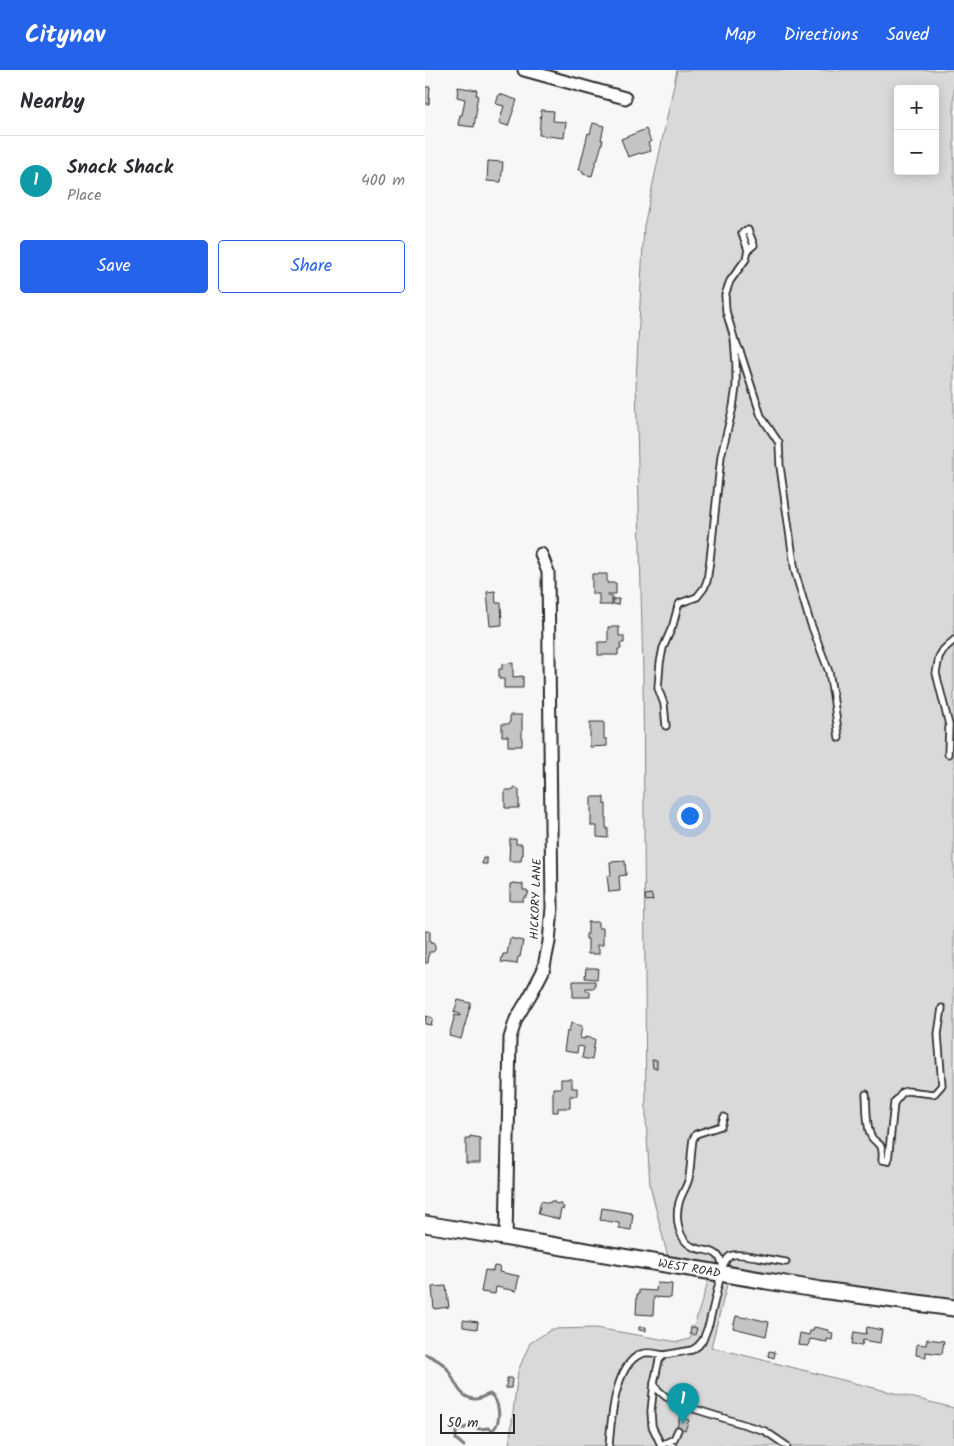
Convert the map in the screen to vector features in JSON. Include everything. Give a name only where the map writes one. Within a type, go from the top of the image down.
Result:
[{"type":"street","points":[[524,70],[625,98]]},
{"type":"street","name":"HICKORY LANE","points":[[506,1238],[510,1038],[516,1019],[543,971],[549,942],[552,908],[548,572],[541,554]]},
{"type":"street","name":"WEST ROAD","points":[[425,1224],[722,1270],[821,1290],[954,1308]]},
{"type":"lane","points":[[666,726],[664,704],[658,688],[660,664],[663,648],[673,625],[678,606],[680,603],[697,597],[707,580],[721,456],[733,407],[735,387],[736,364],[733,338],[726,312],[725,296],[730,281],[746,259],[748,250]]},
{"type":"lane","points":[[733,338],[741,354],[761,416],[779,443],[795,572],[809,619],[829,672],[839,738]]},
{"type":"lane","points":[[947,754],[949,725],[936,673],[939,657],[943,650],[954,640]]},
{"type":"lane","points":[[866,1094],[871,1136],[883,1150],[882,1160],[888,1161],[894,1103],[903,1092],[933,1094],[942,1085],[938,1034],[942,1008]]},
{"type":"lane","points":[[722,1270],[721,1258],[717,1254],[697,1249],[685,1242],[681,1237],[678,1220],[679,1203],[689,1175],[693,1139],[696,1134],[721,1126],[723,1117]]},
{"type":"lane","points":[[609,1446],[614,1401],[623,1373],[633,1359],[641,1354],[660,1356],[692,1350],[698,1346],[703,1340],[709,1324],[722,1270],[728,1257],[736,1254],[786,1262]]},
{"type":"lane","points":[[660,1356],[654,1383],[651,1411],[652,1426],[661,1445],[674,1439],[678,1430]]},
{"type":"lane","points":[[654,1383],[657,1389],[666,1396],[691,1408],[765,1431],[787,1446]]},
{"type":"shaded area","points":[[677,70],[954,70],[954,1305],[731,1269],[711,1347],[954,1408],[954,1446],[509,1446],[518,1371],[530,1343],[552,1329],[596,1328],[678,1342],[690,1339],[712,1269],[668,1258],[650,1185],[646,1121],[643,673],[636,381],[644,226]]},
{"type":"building","points":[[425,87],[430,87],[429,104],[425,104]]},
{"type":"building","points":[[458,87],[477,90],[474,127],[458,125],[465,99],[457,97]]},
{"type":"building","points":[[499,94],[517,100],[508,126],[499,123],[504,106],[496,104]]},
{"type":"building","points":[[541,110],[554,111],[553,121],[566,122],[564,138],[539,135]]},
{"type":"building","points":[[593,123],[604,126],[601,140],[603,140],[592,176],[583,174],[583,171],[579,170],[588,133],[590,134]]},
{"type":"building","points":[[646,129],[651,142],[648,143],[651,151],[628,157],[621,139]]},
{"type":"building","points":[[488,161],[503,162],[501,182],[487,181]]},
{"type":"building","points":[[592,574],[607,574],[607,583],[616,583],[616,594],[608,594],[608,596],[612,596],[612,605],[599,605],[599,594],[592,594]]},
{"type":"building","points":[[495,591],[496,603],[501,603],[502,625],[490,626],[487,592]]},
{"type":"building","points":[[613,599],[619,599],[618,605],[613,604]]},
{"type":"building","points":[[608,627],[619,627],[619,636],[624,636],[624,643],[620,643],[621,649],[618,649],[618,655],[598,655],[598,642],[608,642]]},
{"type":"building","points":[[513,663],[513,677],[523,676],[523,688],[504,688],[504,679],[499,679],[499,669],[502,669],[502,664]]},
{"type":"building","points":[[510,715],[522,715],[522,746],[508,746],[508,736],[502,736],[502,724],[510,723]]},
{"type":"building","points":[[590,722],[604,722],[604,739],[607,739],[607,746],[590,747]]},
{"type":"building","points":[[514,788],[519,790],[519,808],[505,808],[505,790],[514,790]]},
{"type":"building","points":[[591,797],[604,797],[608,838],[597,837],[597,826],[591,826]]},
{"type":"building","points":[[510,839],[516,839],[516,844],[522,844],[523,855],[521,861],[509,861]]},
{"type":"building","points":[[483,858],[487,858],[487,864],[482,864]]},
{"type":"building","points":[[625,861],[626,875],[619,876],[620,891],[609,892],[607,876],[611,876],[610,862]]},
{"type":"building","points":[[510,884],[523,884],[523,890],[529,892],[523,901],[510,901]]},
{"type":"building","points":[[651,894],[653,900],[646,901],[645,895]]},
{"type":"building","points":[[588,922],[598,922],[598,928],[603,928],[603,945],[597,945],[599,954],[588,954],[586,934],[588,934]]},
{"type":"building","points":[[425,931],[430,931],[430,943],[433,943],[435,946],[433,952],[429,952],[428,963],[425,963]]},
{"type":"building","points":[[510,938],[523,941],[517,964],[501,962],[503,954],[507,954]]},
{"type":"building","points":[[586,968],[598,968],[597,979],[585,978]]},
{"type":"building","points":[[573,981],[595,981],[595,988],[586,988],[586,991],[590,991],[590,997],[573,997]]},
{"type":"building","points":[[458,1000],[471,1003],[461,1039],[449,1036],[455,1015],[460,1016],[460,1014],[454,1012]]},
{"type":"building","points":[[426,1016],[433,1018],[431,1025],[425,1024]]},
{"type":"building","points":[[571,1023],[582,1026],[580,1038],[595,1039],[592,1060],[582,1058],[584,1047],[578,1046],[577,1053],[564,1051],[567,1031],[569,1032]]},
{"type":"building","points":[[652,1060],[657,1060],[657,1068],[653,1068]]},
{"type":"building","points":[[561,1079],[572,1079],[572,1088],[577,1088],[577,1096],[570,1096],[570,1108],[558,1108],[558,1112],[553,1112],[553,1088],[561,1088]]},
{"type":"building","points":[[470,1136],[480,1138],[480,1163],[466,1163],[466,1138],[470,1138]]},
{"type":"building","points":[[541,1201],[550,1203],[554,1201],[554,1203],[561,1204],[564,1207],[563,1210],[561,1209],[559,1219],[538,1214]]},
{"type":"building","points":[[602,1208],[633,1214],[631,1230],[619,1228],[619,1223],[600,1220]]},
{"type":"building","points":[[494,1266],[500,1267],[499,1272],[519,1276],[516,1291],[496,1287],[495,1294],[481,1292],[485,1270],[493,1271]]},
{"type":"building","points":[[657,1283],[672,1284],[671,1298],[654,1297],[653,1315],[636,1314],[639,1290],[656,1291]]},
{"type":"building","points":[[446,1286],[449,1307],[434,1309],[432,1287]]},
{"type":"building","points":[[736,1316],[769,1322],[766,1336],[733,1328]]},
{"type":"building","points":[[463,1320],[478,1322],[477,1329],[463,1327]]},
{"type":"building","points":[[639,1327],[646,1327],[646,1331],[639,1330]]},
{"type":"building","points":[[691,1327],[697,1328],[695,1335],[690,1334]]},
{"type":"building","points":[[814,1327],[833,1333],[832,1340],[827,1339],[827,1342],[810,1339],[808,1346],[798,1345],[800,1333],[809,1335]]},
{"type":"building","points":[[867,1327],[882,1330],[880,1343],[863,1340],[862,1345],[852,1344],[854,1332],[866,1334]]},
{"type":"building","points":[[927,1339],[944,1341],[942,1354],[926,1352],[926,1357],[916,1355],[917,1344],[926,1345]]},
{"type":"building","points":[[769,1351],[775,1352],[774,1358],[768,1356]]},
{"type":"building","points":[[507,1378],[512,1378],[511,1388],[506,1388]]},
{"type":"building","points":[[680,1417],[689,1420],[685,1430],[677,1427]]},
{"type":"waterway","points":[[425,1354],[444,1365],[460,1391],[468,1398],[476,1399],[490,1394],[496,1401],[499,1416],[493,1430],[470,1426],[456,1431],[456,1439],[464,1446]]},
{"type":"place","name":"Snack Shack","points":[[683,1424]]}]
